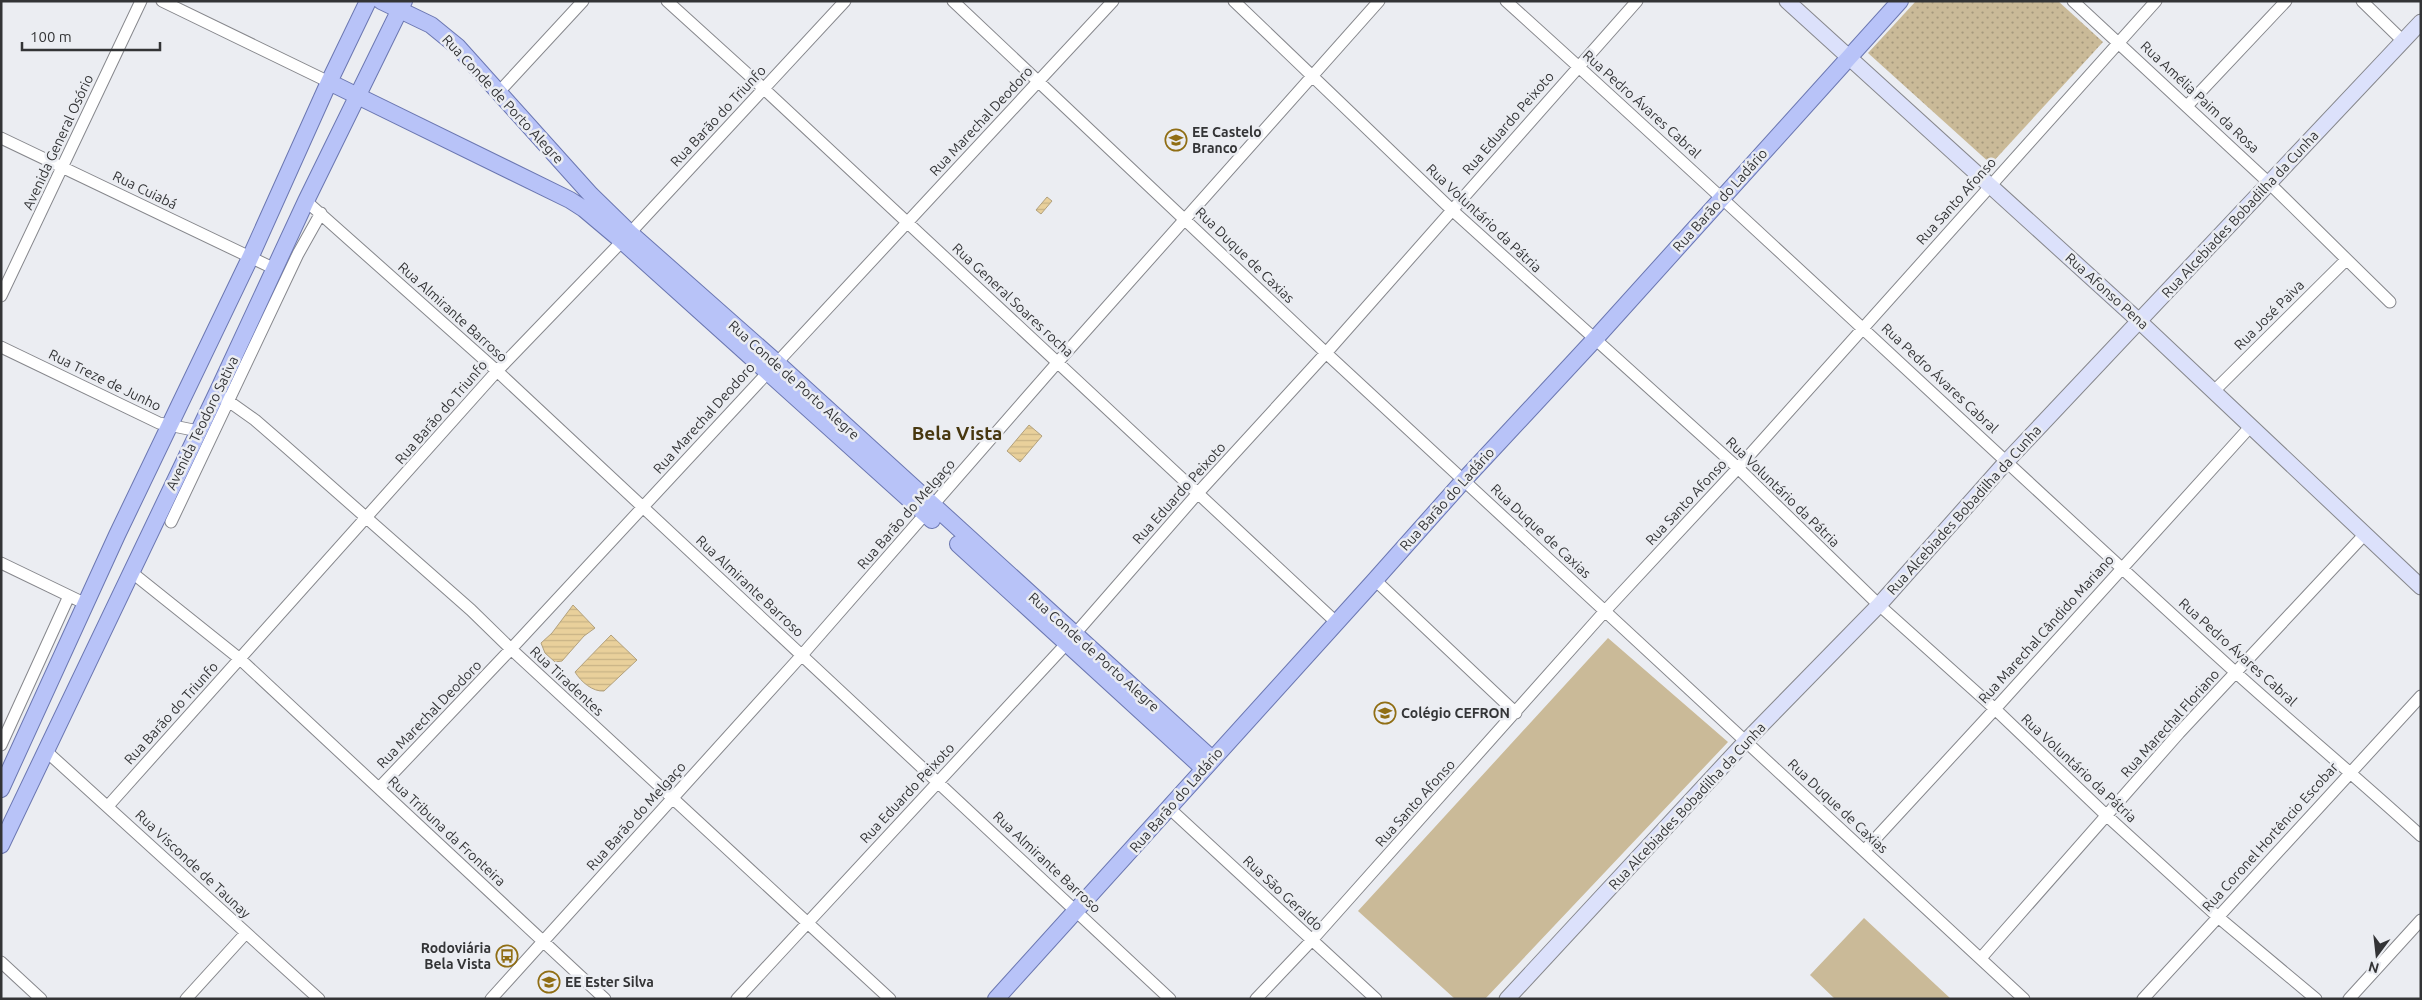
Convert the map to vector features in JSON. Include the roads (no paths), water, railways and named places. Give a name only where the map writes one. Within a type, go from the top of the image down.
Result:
[{"type":"main road","name":"Avenida Teodoro Sativa","points":[[1,789],[86,604],[250,258],[329,82],[368,1]]},
{"type":"main road","name":"Rua Conde de Porto Alegre","points":[[381,1],[402,5],[458,47],[591,195],[626,237]]},
{"type":"main road","name":"Rua Barão do Ladário","points":[[996,999],[1208,763],[1376,580],[1464,480],[1595,339],[1900,1]]},
{"type":"main road","name":"Avenida Teodoro Sativa","points":[[1,845],[6,831],[198,431],[223,397],[275,269],[306,201],[402,5]]},
{"type":"main road","name":"Rua Conde de Porto Alegre","points":[[329,82],[357,94],[503,169],[570,200],[626,237],[1208,763]]},
{"type":"street","name":"Avenida General Osório","points":[[1,296],[141,1]]},
{"type":"street","points":[[162,1],[329,82]]},
{"type":"street","points":[[498,93],[583,1]]},
{"type":"street","name":"Rua General Soares rocha","points":[[667,1],[763,88],[1337,623]]},
{"type":"street","name":"Rua Barão do Triunfo","points":[[108,806],[496,371],[626,237],[846,1]]},
{"type":"street","name":"Rua Duque de Caxias","points":[[953,1],[1326,353],[2024,999]]},
{"type":"street","name":"Rua Marechal Deodoro","points":[[378,788],[511,649],[1113,1]]},
{"type":"street","name":"Rua Voluntário da Pátria","points":[[1234,1],[1452,210],[1738,468],[1878,605],[1995,709],[2107,816],[2218,917],[2316,999]]},
{"type":"street","name":"Rua Barão do Melgaço","points":[[491,999],[802,655],[1057,362],[1186,220],[1379,1]]},
{"type":"street","name":"Rua Pedro Ávares Cabral","points":[[1506,1],[1864,327],[2236,673],[2350,771],[2421,836]]},
{"type":"street","name":"Rua Eduardo Peixoto","points":[[737,999],[806,922],[1071,638],[1637,1]]},
{"type":"street","name":"Rua Afonso Pena","points":[[1787,1],[2139,320],[2421,587]]},
{"type":"street","name":"Rua Amélia Paim da Rosa","points":[[2073,1],[2270,183],[2390,302]]},
{"type":"street","name":"Rua Santo Afonso","points":[[1256,999],[1312,940],[1516,713],[1605,610],[1738,468],[2118,41],[2156,1]]},
{"type":"street","points":[[2187,106],[2286,1]]},
{"type":"street","points":[[2362,1],[2403,41]]},
{"type":"street","name":"Rua Alcebiades Bobadilha da Cunha","points":[[1508,999],[1746,741],[1878,605],[2007,461],[2421,22]]},
{"type":"street","name":"Rua Cuiabá","points":[[1,138],[275,269]]},
{"type":"street","name":"Rua Almirante Barroso","points":[[306,201],[496,371],[939,781],[1170,999]]},
{"type":"street","points":[[171,522],[223,397],[320,213]]},
{"type":"street","name":"Rua José Paiva","points":[[2214,391],[2346,260]]},
{"type":"street","name":"Rua Treze de Junho","points":[[1,347],[159,424],[198,431]]},
{"type":"street","name":"Rua Tiradentes","points":[[223,397],[273,435],[471,610],[671,798],[890,999]]},
{"type":"street","name":"Rua Marechal Cândido Mariano","points":[[1864,851],[2250,427]]},
{"type":"street","name":"Rua Marechal Floriano","points":[[1981,958],[2179,733],[2365,534]]},
{"type":"street","points":[[1,563],[86,604]]},
{"type":"street","name":"Rua Tribuna da Fronteira","points":[[130,571],[240,658],[605,999]]},
{"type":"street","points":[[1376,580],[1516,713]]},
{"type":"street","points":[[1,745],[69,596]]},
{"type":"street","name":"Rua Coronel Hortêncio Escobar","points":[[2144,999],[2350,771],[2421,696]]},
{"type":"street","name":"Rua Visconde de Taunay","points":[[46,751],[319,999]]},
{"type":"street","name":"Rua São Geraldo","points":[[1169,808],[1376,999]]},
{"type":"street","points":[[2349,999],[2421,920]]},
{"type":"street","points":[[186,999],[246,933]]},
{"type":"street","points":[[1,962],[40,999]]},
{"type":"place","name":"EE Castelo Branco","points":[[1176,140]]},
{"type":"place","name":"Colégio CEFRON","points":[[1385,713]]},
{"type":"place","name":"Rodoviária Bela Vista","points":[[507,956]]},
{"type":"place","name":"EE Ester Silva","points":[[549,982]]},
{"type":"district","name":"Bela Vista","points":[[957,433]]}]
